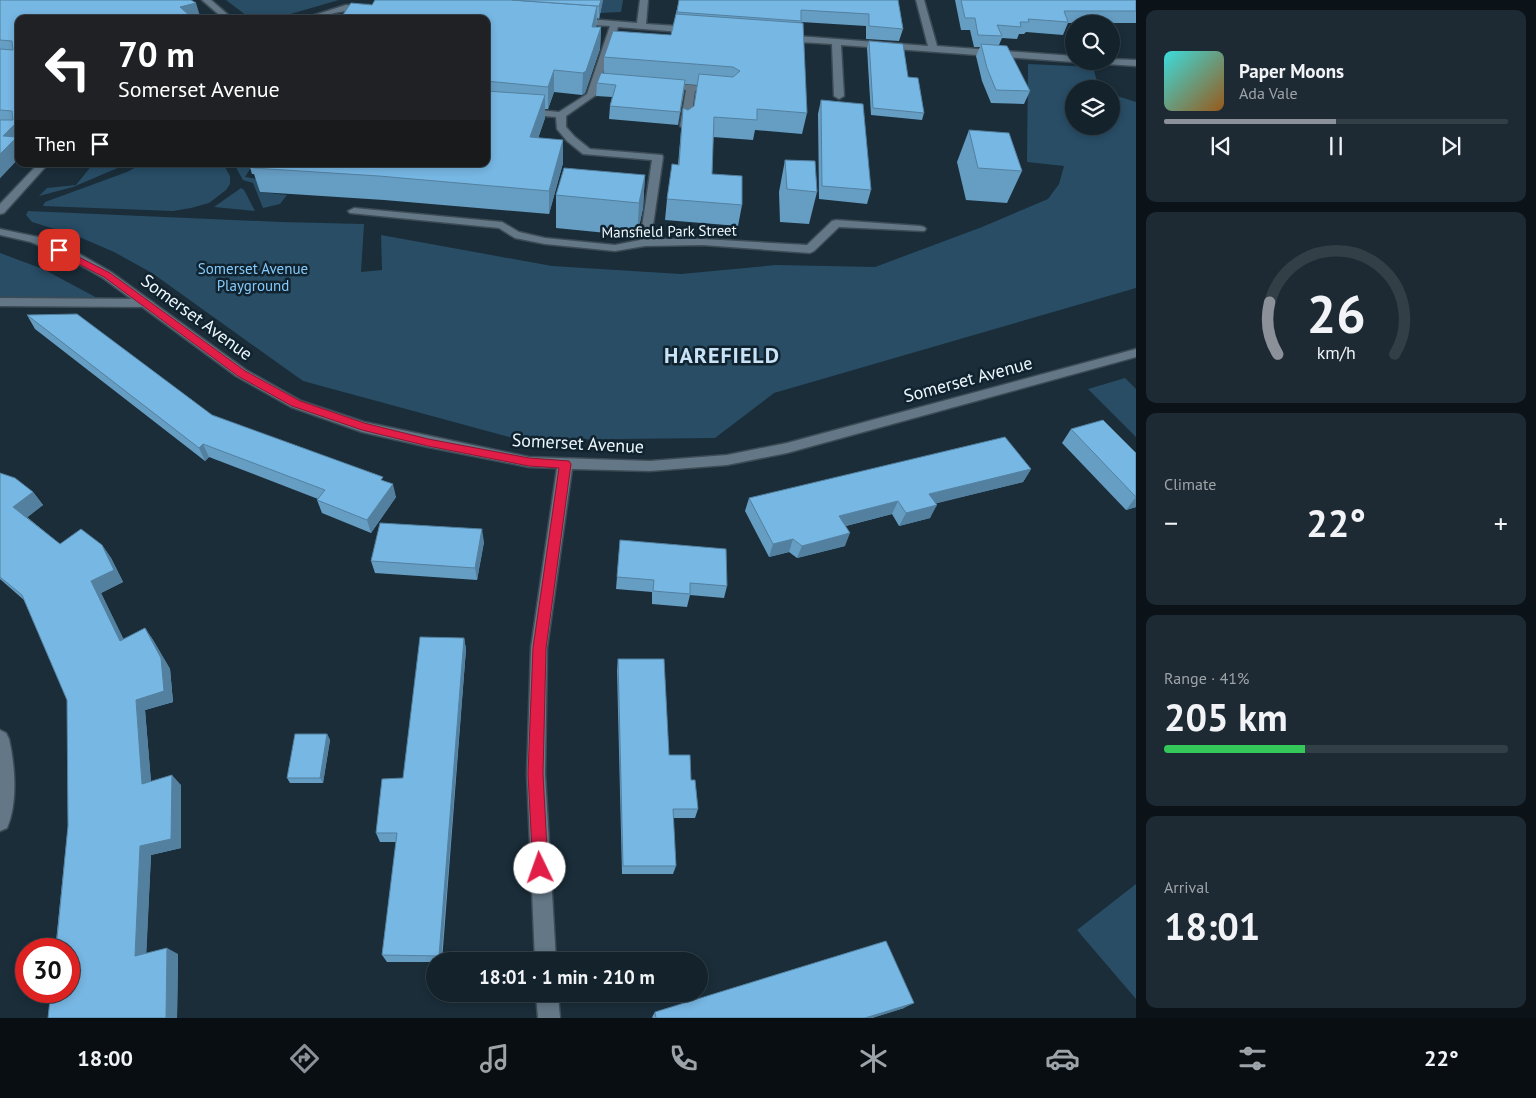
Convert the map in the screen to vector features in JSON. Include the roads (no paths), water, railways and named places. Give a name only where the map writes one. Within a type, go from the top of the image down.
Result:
[{"type":"street","points":[[206,0],[224,15]]},
{"type":"street","points":[[641,26],[644,0]]},
{"type":"street","points":[[920,0],[933,48]]},
{"type":"street","points":[[321,15],[364,4],[381,8]]},
{"type":"street","points":[[566,21],[700,30]]},
{"type":"street","points":[[615,24],[600,82],[591,95],[582,103],[568,107],[561,115],[561,127],[570,139],[587,152],[658,157],[645,243]]},
{"type":"street","points":[[778,37],[1065,58]]},
{"type":"street","points":[[836,42],[839,96]]},
{"type":"street","points":[[1120,62],[1136,63]]},
{"type":"street","points":[[653,86],[730,92]]},
{"type":"street","points":[[685,126],[691,88]]},
{"type":"street","points":[[490,108],[561,115]]},
{"type":"street","points":[[0,211],[40,167]]},
{"type":"street","name":"Mansfield Park Street","points":[[354,211],[502,225],[515,235],[545,241],[615,248],[645,243],[703,242],[810,249],[836,223],[920,229]]},
{"type":"street","name":"Somerset Avenue","points":[[0,232],[34,240],[72,255],[107,275],[241,373],[296,404],[362,427],[529,462],[650,466],[728,460],[787,448],[1136,353]]},
{"type":"street","points":[[0,302],[148,304]]},
{"type":"street","points":[[546,952],[536,774],[539,648],[565,464]]},
{"type":"street","points":[[0,739],[4,755],[0,821]]},
{"type":"street","points":[[548,1002],[549,1018]]},
{"type":"district","name":"HAREFIELD","points":[[722,355]]},
{"type":"park label","name":"Somerset Avenue Playground","points":[[253,276]]}]
